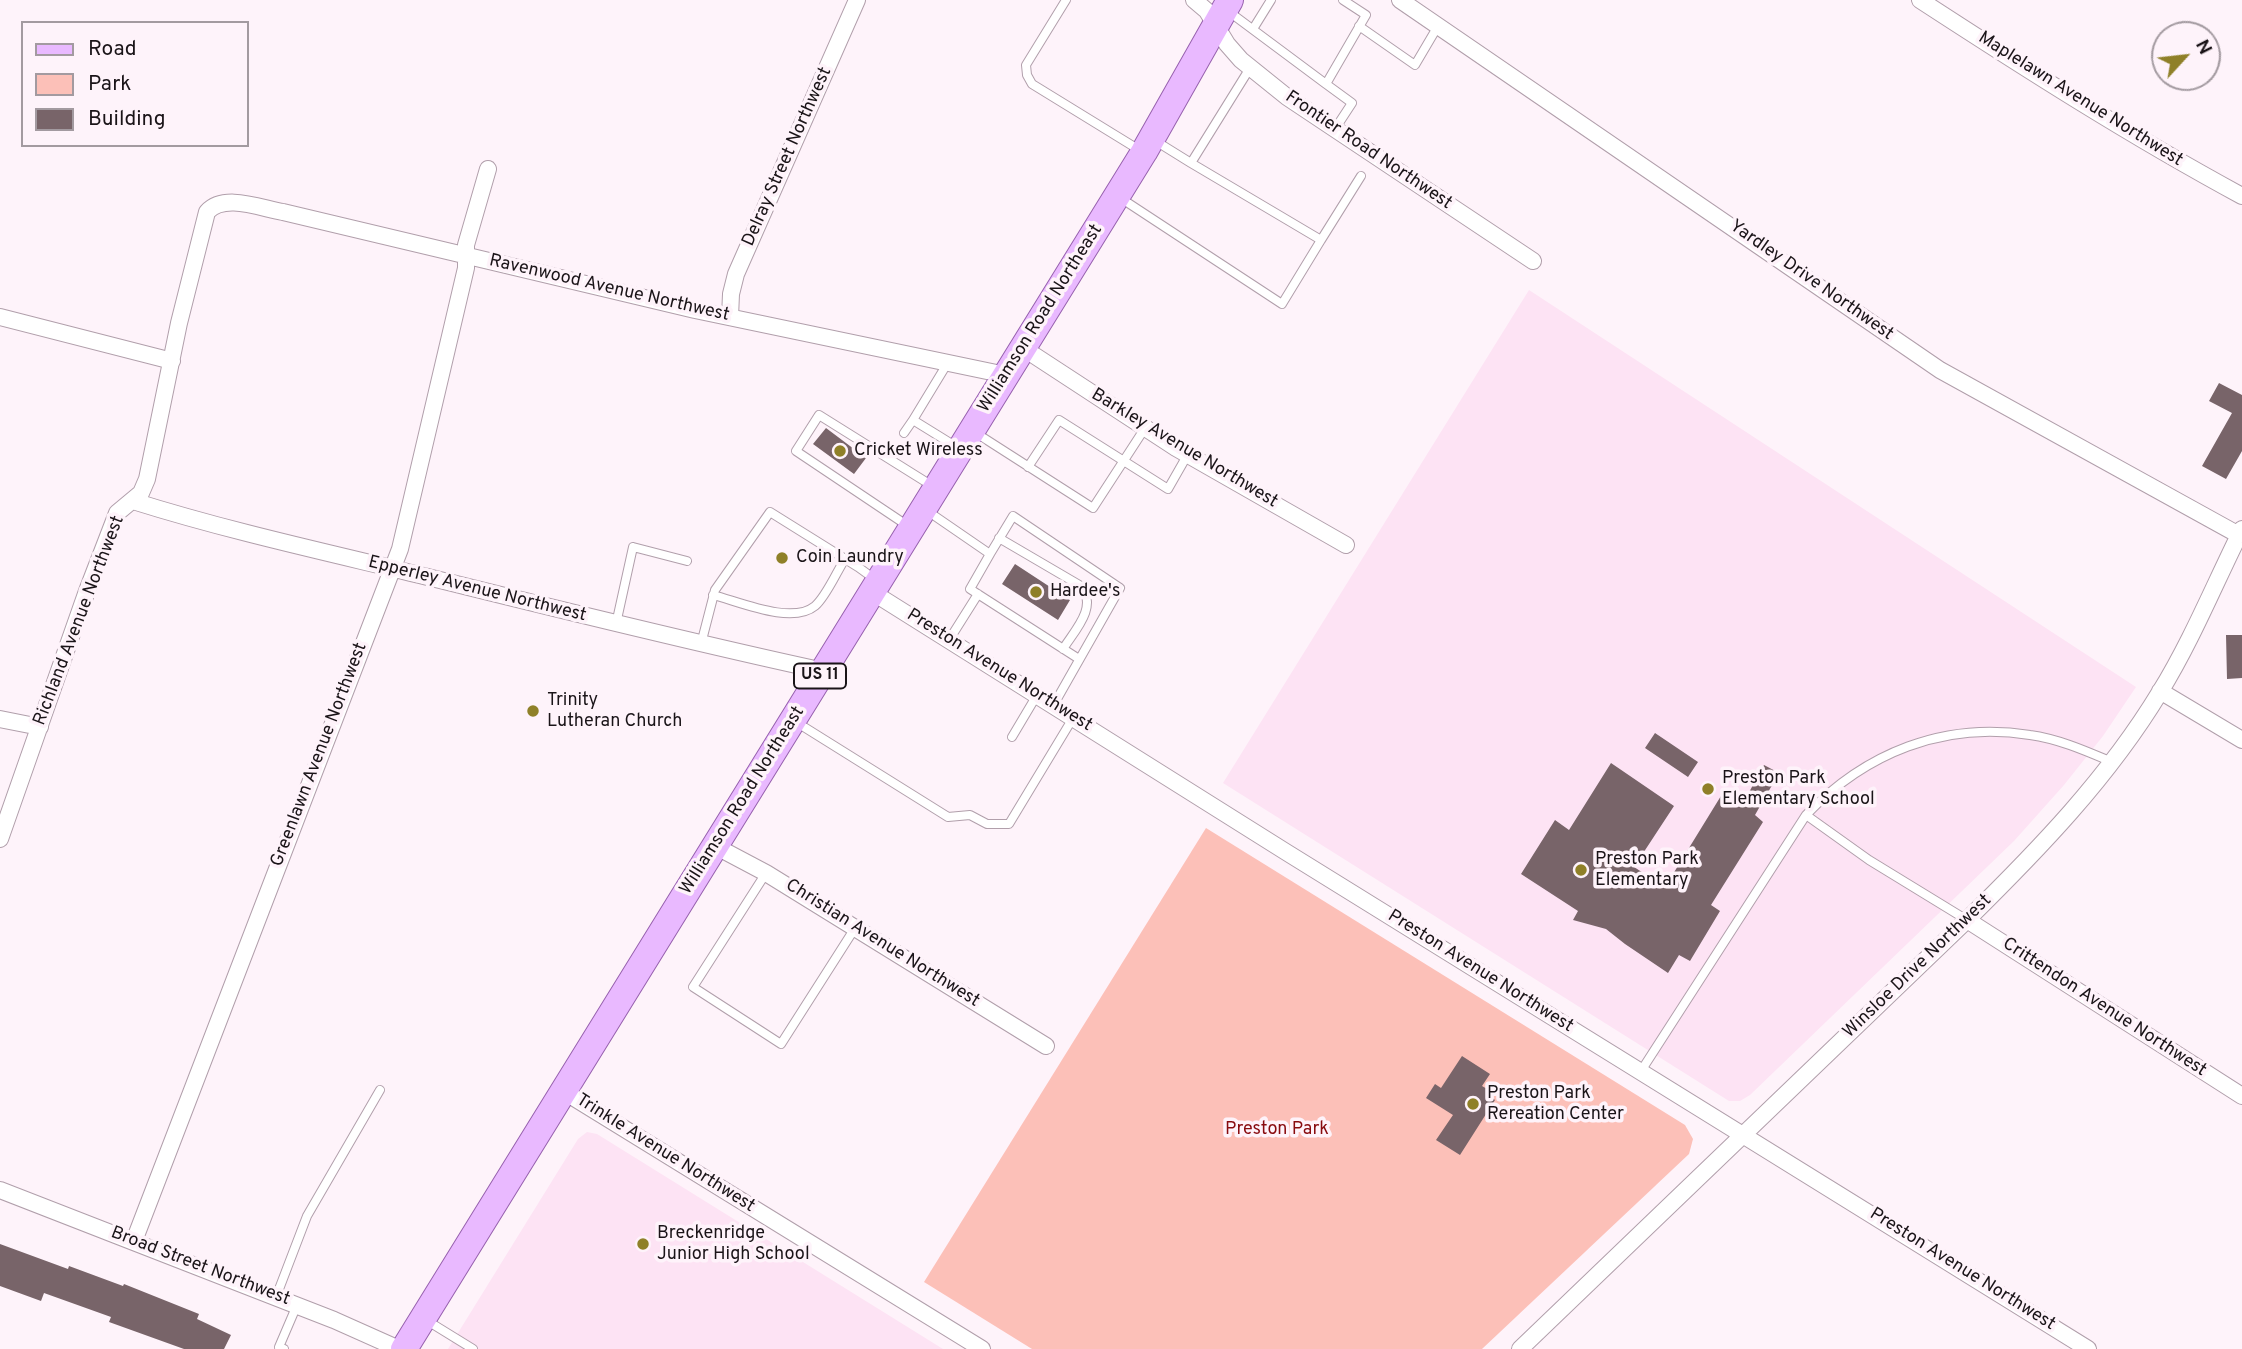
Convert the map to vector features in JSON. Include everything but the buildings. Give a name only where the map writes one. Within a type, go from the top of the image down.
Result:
[{"type":"main road","name":"Williamson Road Northeast","points":[[401,1349],[423,1318],[1117,196],[1224,12]]},
{"type":"street","name":"Delray Street Northwest","points":[[730,317],[731,294],[736,274],[857,0]]},
{"type":"street","name":"Frontier Road Northwest","points":[[1194,0],[1206,11],[1224,12],[1227,44],[1250,68],[1287,97],[1533,261]]},
{"type":"street","name":"Yardley Drive Northwest","points":[[1400,0],[1940,370],[2240,532]]},
{"type":"street","name":"Maplelawn Avenue Northwest","points":[[1920,0],[2059,91],[2242,196]]},
{"type":"street","name":"Greenlawn Avenue Northwest","points":[[134,1241],[400,550],[466,268],[468,235],[488,169]]},
{"type":"street","name":"Ravenwood Avenue Northwest","points":[[213,205],[227,202],[283,212],[730,317],[1006,375]]},
{"type":"street","name":"Richland Avenue Northwest","points":[[0,839],[117,513],[141,493],[147,479],[207,212],[213,205]]},
{"type":"street","points":[[0,317],[172,360]]},
{"type":"street","name":"Barkley Avenue Northwest","points":[[1023,348],[1145,428],[1346,545]]},
{"type":"street","name":"Epperley Avenue Northwest","points":[[133,501],[207,523],[616,624],[824,671]]},
{"type":"street","name":"Winsloe Drive Northwest","points":[[1526,1344],[1967,920],[2026,862],[2077,806],[2112,762],[2160,691],[2180,657],[2240,532]]},
{"type":"street","name":"Preston Avenue Northwest","points":[[875,587],[949,640],[1053,706],[2088,1349]]},
{"type":"street","points":[[2160,691],[2242,740]]},
{"type":"street","points":[[0,719],[40,727]]},
{"type":"street","name":"Christian Avenue Northwest","points":[[715,846],[766,873],[1046,1046]]},
{"type":"street","name":"Crittendon Avenue Northwest","points":[[1967,920],[2242,1096]]},
{"type":"street","name":"Trinkle Avenue Northwest","points":[[563,1091],[982,1349]]},
{"type":"street","name":"Broad Street Northwest","points":[[0,1191],[134,1241],[401,1349]]},
{"type":"street","points":[[1526,1344],[1544,1349]]},
{"type":"lane","points":[[1066,0],[1026,65],[1032,84],[1148,145],[1191,163],[1321,240]]},
{"type":"lane","points":[[1253,29],[1271,0]]},
{"type":"lane","points":[[1325,83],[1366,15],[1343,0]]},
{"type":"lane","points":[[1224,12],[1253,29],[1352,103],[1335,129]]},
{"type":"lane","points":[[1359,26],[1415,65],[1438,26]]},
{"type":"lane","points":[[1191,163],[1250,68]]},
{"type":"lane","points":[[1117,196],[1282,303],[1361,176]]},
{"type":"lane","points":[[904,433],[947,364]]},
{"type":"lane","points":[[924,508],[796,451],[820,415],[924,508],[990,554]]},
{"type":"lane","points":[[913,420],[1028,467],[1093,508],[1145,428]]},
{"type":"lane","points":[[1028,467],[1059,420],[1168,489],[1188,454]]},
{"type":"lane","points":[[701,644],[713,595],[770,512],[845,559],[875,587]]},
{"type":"lane","points":[[1053,706],[1120,588],[1013,516],[970,589],[1079,659]]},
{"type":"lane","points":[[999,538],[1081,586],[1085,591],[1088,601],[1085,614],[1063,649]]},
{"type":"lane","points":[[616,624],[633,547],[687,561]]},
{"type":"lane","points":[[713,595],[788,615],[802,613],[816,605],[845,559]]},
{"type":"lane","points":[[949,640],[978,594]]},
{"type":"lane","points":[[1012,737],[1037,695]]},
{"type":"lane","points":[[793,721],[948,817],[970,815],[987,824],[1009,824],[1073,718]]},
{"type":"lane","points":[[1641,1071],[1806,815],[1827,793],[1859,770],[1910,745],[1971,733],[2008,732],[2033,735],[2072,746],[2112,762]]},
{"type":"lane","points":[[1806,815],[1870,860],[1967,920]]},
{"type":"lane","points":[[766,873],[693,986],[781,1044],[855,928]]},
{"type":"lane","points":[[276,1297],[307,1216],[380,1090]]},
{"type":"lane","points":[[284,1349],[279,1347],[297,1306]]},
{"type":"lane","points":[[423,1318],[473,1349]]},
{"type":"shaded area","points":[[1529,290],[2136,687],[2103,736],[2014,841],[1750,1095],[1740,1101],[1729,1101],[1223,783]]},
{"type":"shaded area","name":"Breckenridge Junior High School","points":[[587,1132],[597,1134],[943,1349],[448,1349],[578,1139]]},
{"type":"green space","name":"Preston Park","points":[[1206,828],[1685,1125],[1693,1139],[1689,1154],[1482,1349],[1032,1349],[924,1282]]},
{"type":"place","name":"Cricket Wireless","points":[[840,451]]},
{"type":"place","name":"Coin Laundry","points":[[782,558]]},
{"type":"place","name":"Hardee's","points":[[1036,592]]},
{"type":"place","name":"Trinity Lutheran Church","points":[[533,711]]},
{"type":"place","name":"Preston Park Elementary School","points":[[1708,789]]},
{"type":"place","name":"Preston Park Elementary","points":[[1581,870]]},
{"type":"place","name":"Preston Park Rereation Center","points":[[1473,1104]]},
{"type":"place","name":"Breckenridge Junior High School","points":[[643,1244]]}]
